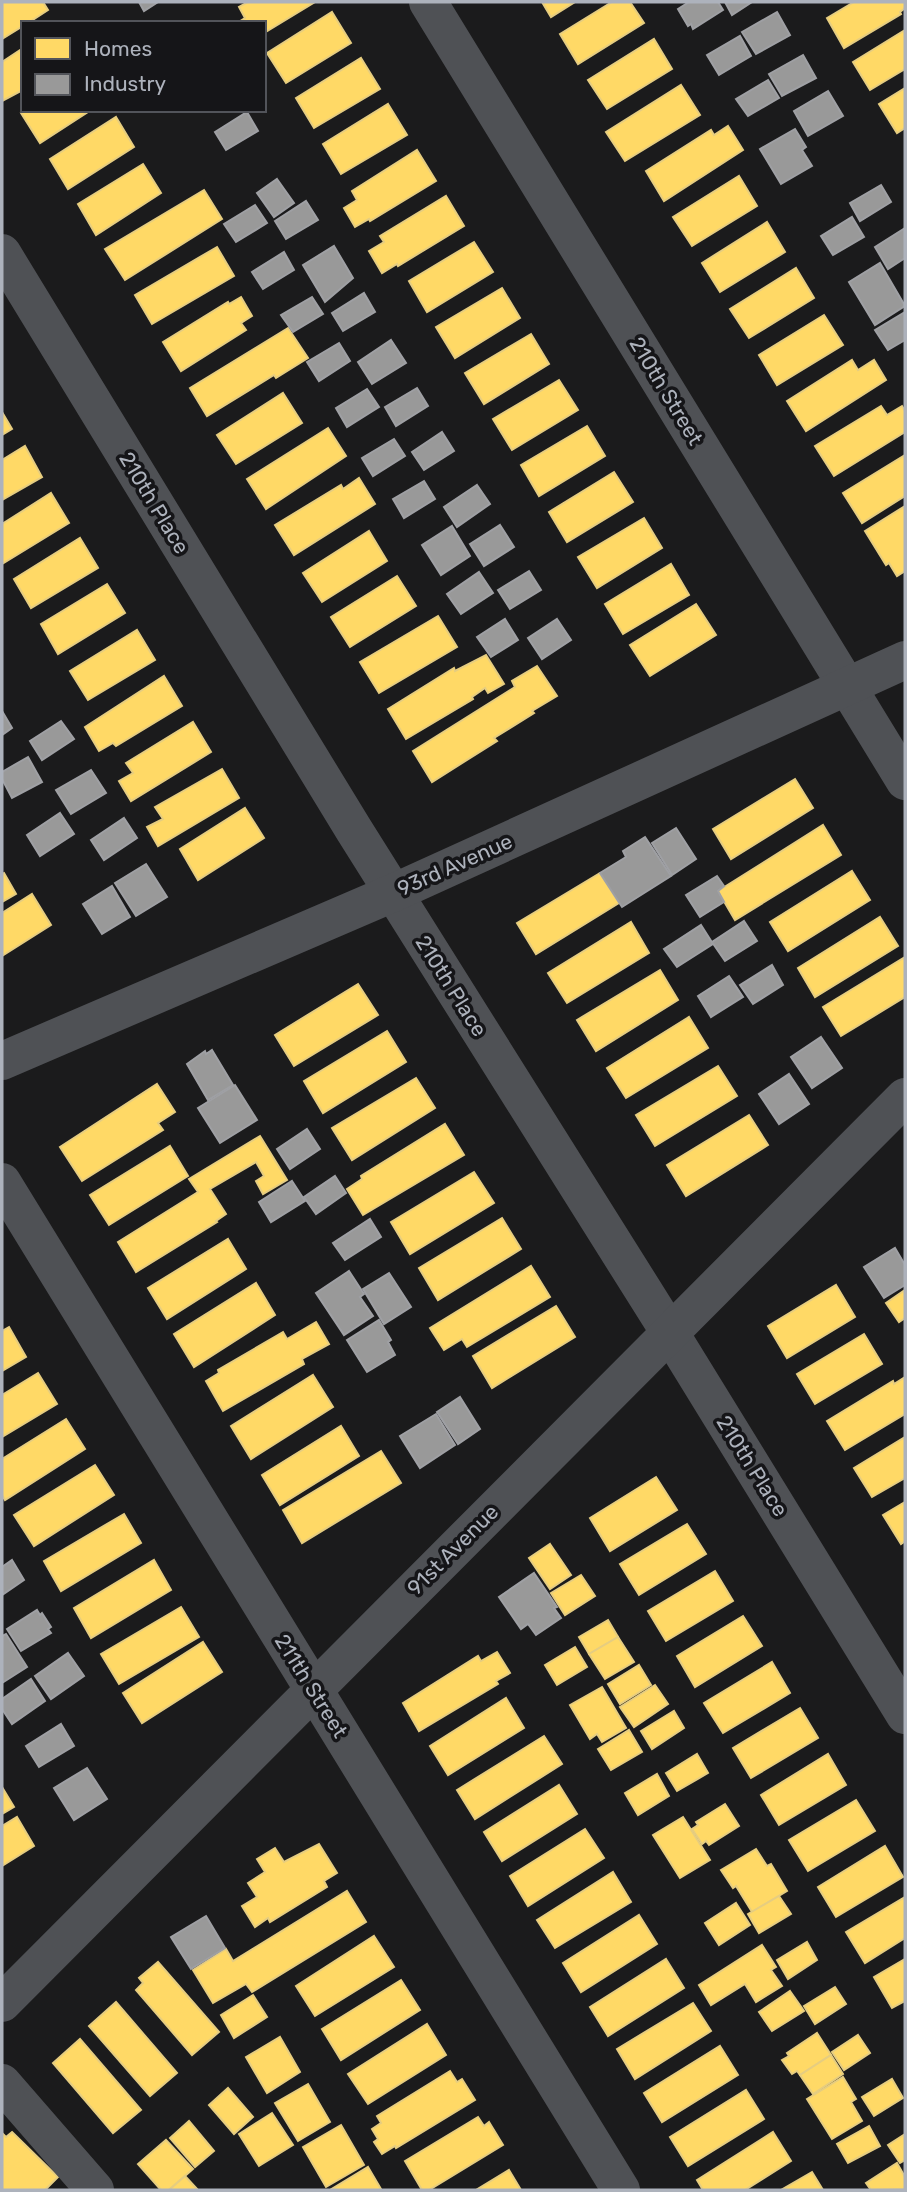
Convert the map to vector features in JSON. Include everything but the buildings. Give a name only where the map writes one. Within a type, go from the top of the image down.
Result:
[{"type":"street","name":"210th Street","points":[[428,2],[905,781]]},
{"type":"street","name":"210th Place","points":[[2,253],[393,893],[670,1332],[905,1715]]},
{"type":"street","name":"93rd Avenue","points":[[2,1061],[393,893],[905,660]]},
{"type":"street","name":"91st Avenue","points":[[2,2003],[905,1097]]},
{"type":"street","name":"211th Street","points":[[2,1182],[621,2190]]},
{"type":"street","points":[[2,2083],[95,2190]]}]
